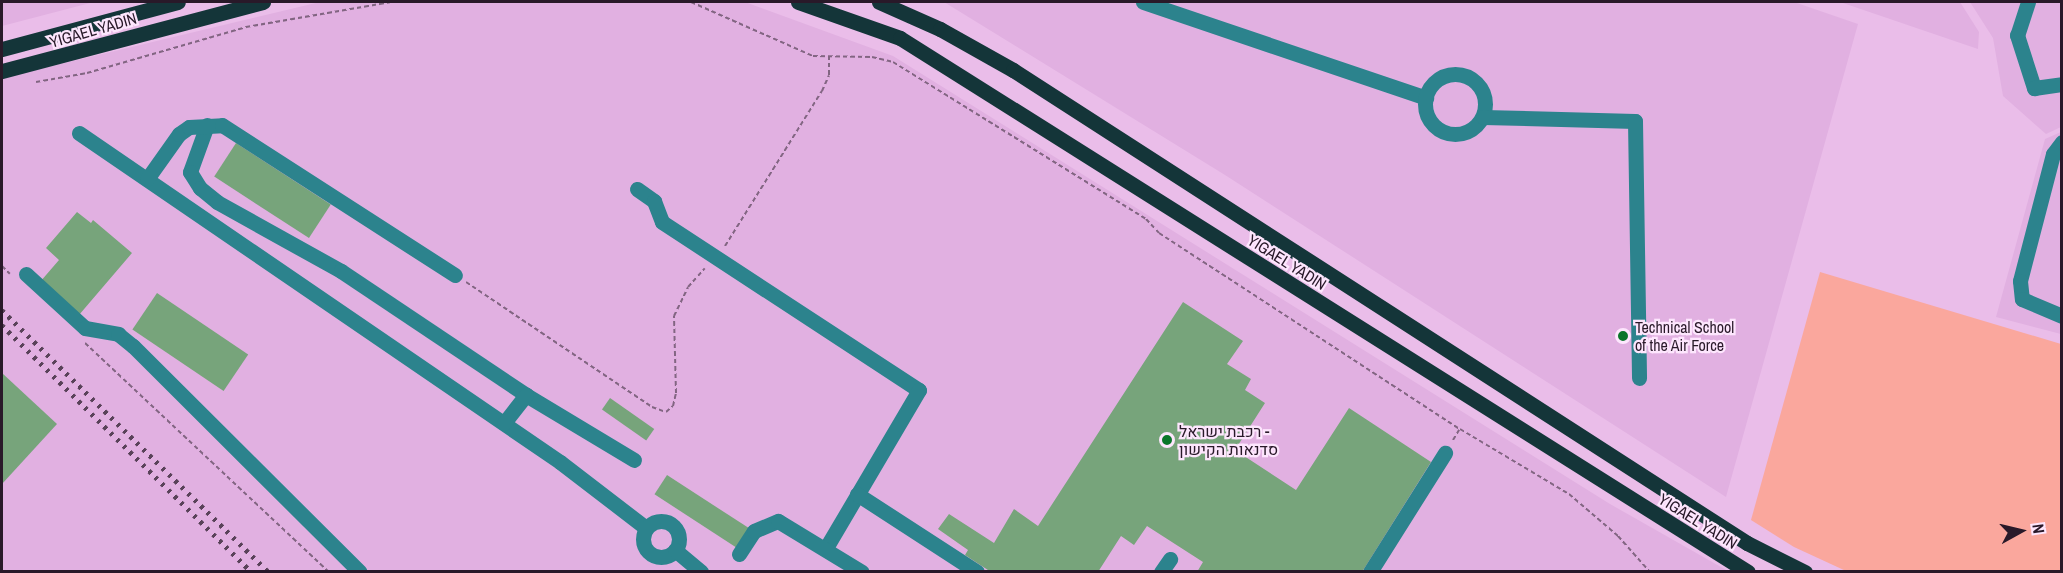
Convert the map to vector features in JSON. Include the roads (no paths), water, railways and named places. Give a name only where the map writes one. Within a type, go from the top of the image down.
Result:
[{"type":"main road","name":"YIGAEL YADIN","points":[[2,49],[178,2]]},
{"type":"main road","name":"YIGAEL YADIN","points":[[2,71],[263,2]]},
{"type":"main road","name":"YIGAEL YADIN","points":[[798,2],[900,39],[1748,572]]},
{"type":"main road","name":"YIGAEL YADIN","points":[[879,2],[940,29],[1013,70],[1747,543],[1805,572]]},
{"type":"street","points":[[1143,2],[1426,98]]},
{"type":"street","points":[[2028,2],[2017,35],[2034,88],[2061,84]]},
{"type":"street","points":[[1445,75],[1465,75],[1474,80],[1485,97],[1483,117],[1469,130],[1450,134],[1428,117],[1426,98],[1436,81],[1445,75]]},
{"type":"street","points":[[1483,117],[1635,121],[1639,378]]},
{"type":"street","points":[[147,179],[179,134],[189,127],[207,125],[233,129],[455,275]]},
{"type":"street","points":[[207,125],[190,172],[200,188],[302,253],[341,271],[526,396],[634,460]]},
{"type":"street","points":[[79,133],[504,423],[646,528]]},
{"type":"street","points":[[2061,142],[2053,154],[2020,281],[2022,299],[2061,316]]},
{"type":"street","points":[[637,189],[654,201],[662,222],[919,390],[826,548]]},
{"type":"street","points":[[22,278],[85,328],[118,334],[133,346],[360,572]]},
{"type":"street","points":[[504,423],[526,396]]},
{"type":"street","points":[[1370,572],[1445,453]]},
{"type":"street","points":[[857,494],[977,572]]},
{"type":"street","points":[[658,521],[669,523],[678,534],[675,550],[663,557],[650,554],[643,542],[646,528],[658,521]]},
{"type":"street","points":[[739,554],[754,531],[778,521],[826,548],[862,572]]},
{"type":"street","points":[[675,550],[701,572]]},
{"type":"railway","points":[[2,310],[269,572]]},
{"type":"railway","points":[[2,325],[252,572]]},
{"type":"place","name":"Technical School of the Air Force","points":[[1623,336]]},
{"type":"place","name":"רכבת ישראל - סדנאות הקישון","points":[[1167,440]]}]
